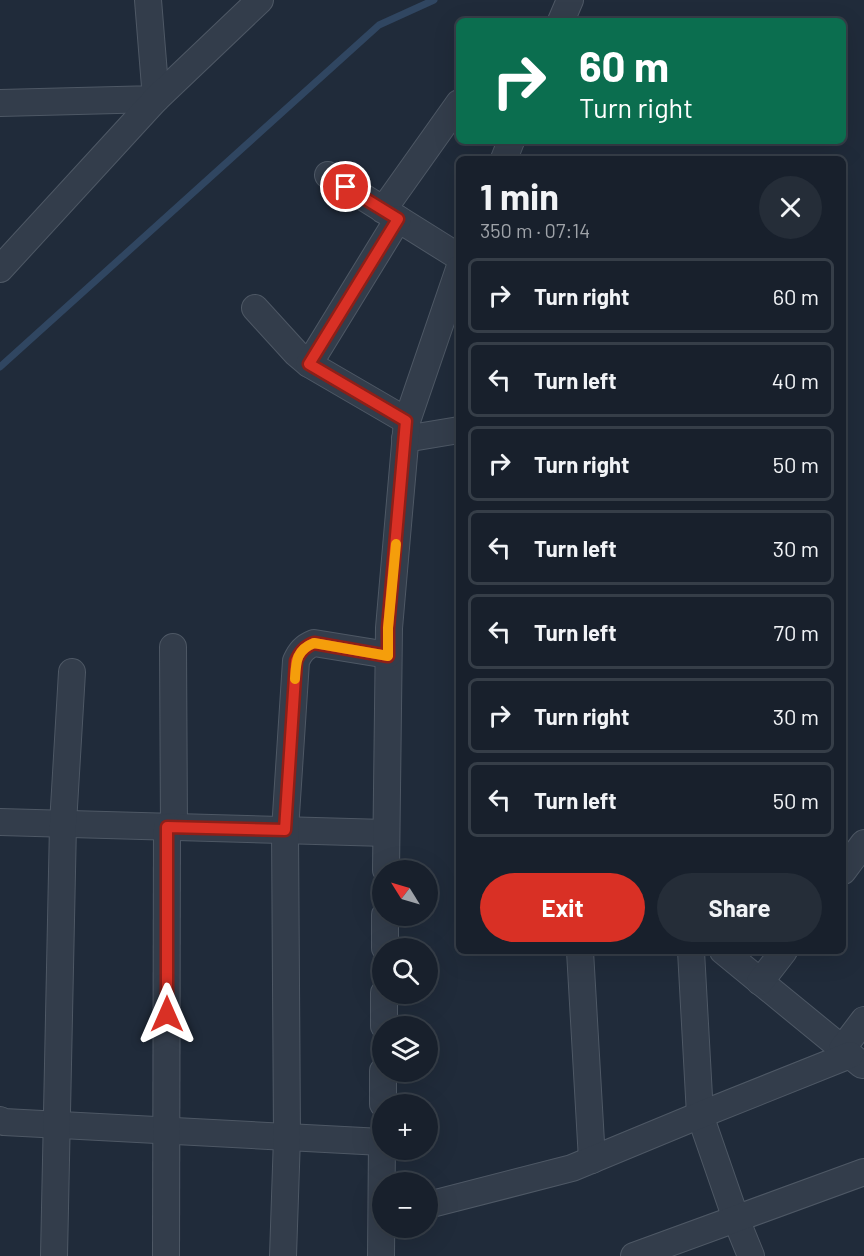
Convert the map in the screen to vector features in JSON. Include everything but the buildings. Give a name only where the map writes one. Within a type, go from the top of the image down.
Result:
[{"type":"street","points":[[147,0],[156,99]]},
{"type":"street","points":[[0,269],[156,99],[260,0]]},
{"type":"street","points":[[562,18],[570,0]]},
{"type":"street","points":[[0,103],[156,99]]},
{"type":"street","points":[[309,364],[390,214],[456,108]]},
{"type":"street","points":[[328,176],[456,255]]},
{"type":"street","points":[[386,860],[388,628],[406,430],[456,278]]},
{"type":"street","points":[[255,308],[309,364],[406,430],[456,430]]},
{"type":"street","points":[[283,1256],[287,1137],[285,830],[296,661],[305,646],[314,643],[388,656]]},
{"type":"street","points":[[166,1256],[173,647]]},
{"type":"street","points":[[54,1256],[63,824],[72,672]]},
{"type":"street","points":[[0,822],[386,833]]},
{"type":"street","points":[[846,867],[864,843]]},
{"type":"street","points":[[580,954],[592,1160]]},
{"type":"street","points":[[691,954],[700,1115],[751,1256]]},
{"type":"street","points":[[727,954],[852,1057]]},
{"type":"street","points":[[760,982],[781,954]]},
{"type":"street","points":[[852,1057],[864,1020]]},
{"type":"street","points":[[438,1203],[558,1173],[700,1115],[852,1057]]},
{"type":"street","points":[[0,1120],[372,1141]]},
{"type":"street","points":[[633,1256],[864,1172]]},
{"type":"street","points":[[381,1238],[381,1256]]},
{"type":"waterway","points":[[0,367],[379,25],[434,0]]},
{"type":"slow traffic","points":[[295,679],[296,661],[300,653],[305,646],[314,643],[388,656],[388,628],[396,544]]},
{"type":"route","points":[[167,1014],[167,827],[285,830],[296,661],[300,653],[305,646],[314,643],[388,656],[388,628],[406,421],[309,364],[398,219],[346,187]]}]
